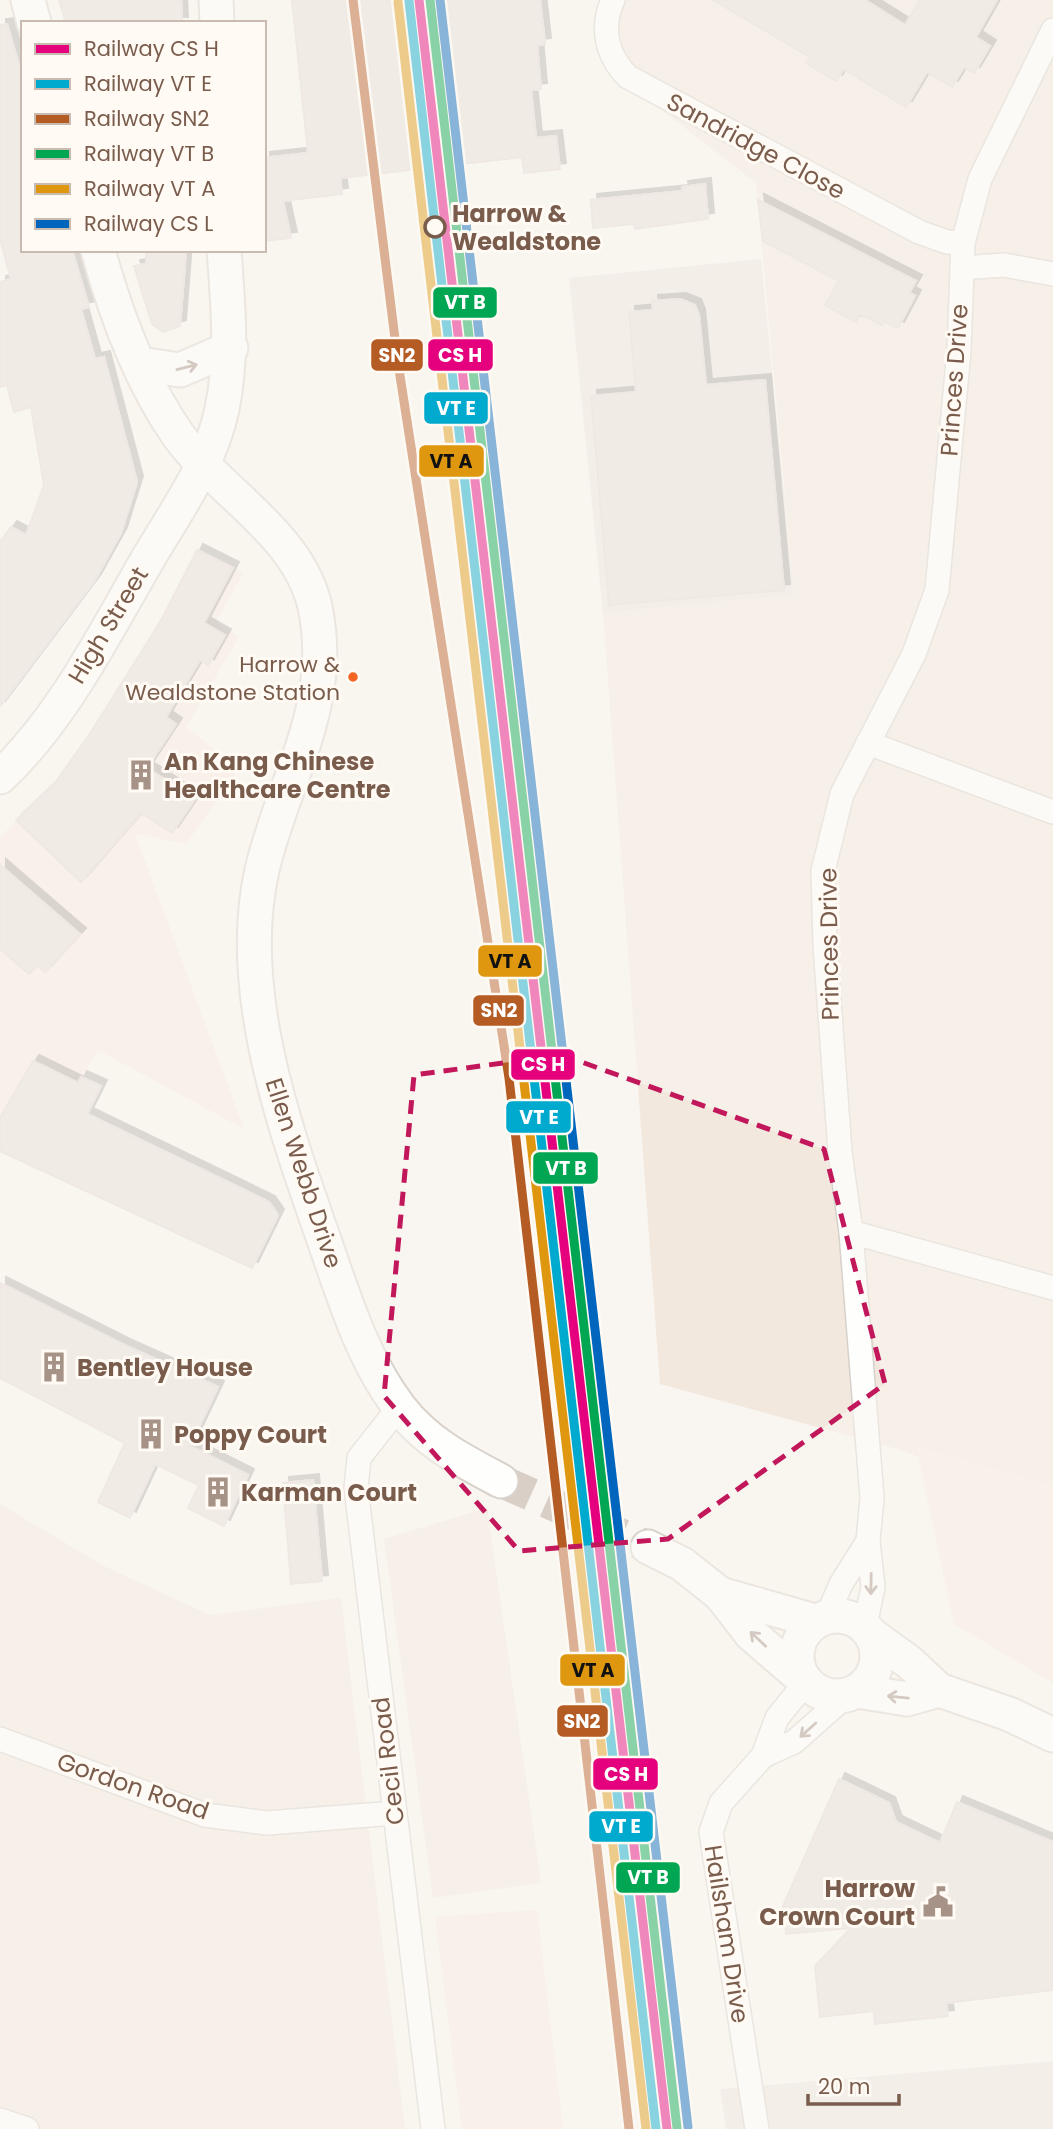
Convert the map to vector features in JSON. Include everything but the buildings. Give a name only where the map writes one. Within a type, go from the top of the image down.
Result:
[{"type":"street","points":[[28,0],[33,21]]},
{"type":"street","points":[[216,0],[217,21]]},
{"type":"street","name":"Sandridge Close","points":[[613,0],[606,30],[608,47],[616,65],[628,77],[919,232],[947,242],[963,243]]},
{"type":"street","name":"Princes Drive","points":[[869,1631],[873,1587],[868,1541],[872,1498],[851,1232],[838,1125],[825,946],[823,872],[842,794],[914,654],[937,590],[958,350],[963,243],[980,179],[1053,30]]},
{"type":"street","name":"Ellen Webb Drive","points":[[99,252],[155,401],[203,464],[295,560],[308,583],[316,610],[319,642],[316,709],[262,870],[256,932],[258,992],[280,1112],[333,1269],[363,1342],[399,1407],[424,1434],[450,1454],[500,1481]]},
{"type":"street","name":"High Street","points":[[0,777],[49,721],[131,591],[203,464],[222,410],[231,348],[224,252]]},
{"type":"street","points":[[962,268],[1004,265],[1053,274]]},
{"type":"street","points":[[140,364],[180,370],[231,348]]},
{"type":"street","points":[[868,743],[1053,812]]},
{"type":"street","points":[[851,1232],[1053,1289]]},
{"type":"street","name":"Cecil Road","points":[[399,1407],[359,1458],[356,1488],[433,2129]]},
{"type":"street","name":"Princes Drive","points":[[821,1619],[868,1541]]},
{"type":"street","points":[[648,1546],[682,1564],[720,1594],[751,1634],[824,1694],[852,1693],[907,1699],[939,1690]]},
{"type":"street","points":[[720,1594],[821,1619],[854,1618],[939,1690],[1009,1714],[1053,1735]]},
{"type":"street","points":[[804,1680],[796,1654],[805,1630],[821,1619]]},
{"type":"street","points":[[852,1693],[874,1671],[877,1649],[869,1631]]},
{"type":"street","name":"Hailsham Drive","points":[[757,2129],[711,1832],[721,1803],[763,1756],[777,1718],[804,1680]]},
{"type":"street","name":"Hailsham Drive","points":[[763,1756],[794,1742],[852,1693]]},
{"type":"street","name":"Gordon Road","points":[[0,1739],[205,1815],[267,1823],[395,1813]]},
{"type":"street","points":[[0,2120],[27,2129]]},
{"type":"highlighted area","points":[[562,1055],[824,1149],[885,1384],[668,1539],[519,1551],[384,1396],[414,1075]]},
{"type":"shaded area","points":[[624,0],[1053,0],[1053,1504],[897,1449],[660,1384],[603,613],[794,593],[756,183],[641,94],[614,22]]},
{"type":"shaded area","points":[[761,259],[794,594],[603,613],[569,278]]},
{"type":"shaded area","points":[[197,550],[243,573],[216,622],[239,637],[186,727],[239,769],[186,844],[135,834],[244,1129],[98,1050],[29,1164],[0,1151],[0,837],[55,783],[80,748],[149,640]]},
{"type":"shaded area","points":[[916,1446],[1053,1485],[1053,1683],[954,1624]]},
{"type":"shaded area","points":[[0,1504],[104,1566],[210,1615],[341,1598],[405,2129],[0,2129]]},
{"type":"shaded area","points":[[487,1508],[541,1883],[433,1898],[384,1539]]},
{"type":"shaded area","points":[[537,1910],[563,2129],[462,2129],[435,1917]]},
{"type":"shaded area","points":[[1053,2061],[1053,2129],[726,2129],[720,2089]]},
{"type":"tunnel","points":[[501,1481],[648,1547]]},
{"type":"transit line","points":[[419,0],[667,2129]]},
{"type":"transit line","points":[[430,0],[677,2128]]},
{"type":"transit line","points":[[440,0],[688,2127]]},
{"type":"transit line","points":[[409,1],[656,2129]]},
{"type":"transit line","points":[[398,2],[646,2129]]},
{"type":"rail line","name":"SN2","points":[[353,0],[398,363],[509,1078],[629,2129]]},
{"type":"place","name":"Harrow & Wealdstone","points":[[435,227]]},
{"type":"place","name":"Harrow & Wealdstone Station","points":[[353,677]]},
{"type":"place","name":"An Kang Chinese Healthcare Centre","points":[[141,775]]},
{"type":"place","name":"Bentley House","points":[[54,1367]]},
{"type":"place","name":"Poppy Court","points":[[151,1434]]},
{"type":"place","name":"Karman Court","points":[[218,1492]]},
{"type":"place","name":"Harrow Crown Court","points":[[938,1902]]}]
